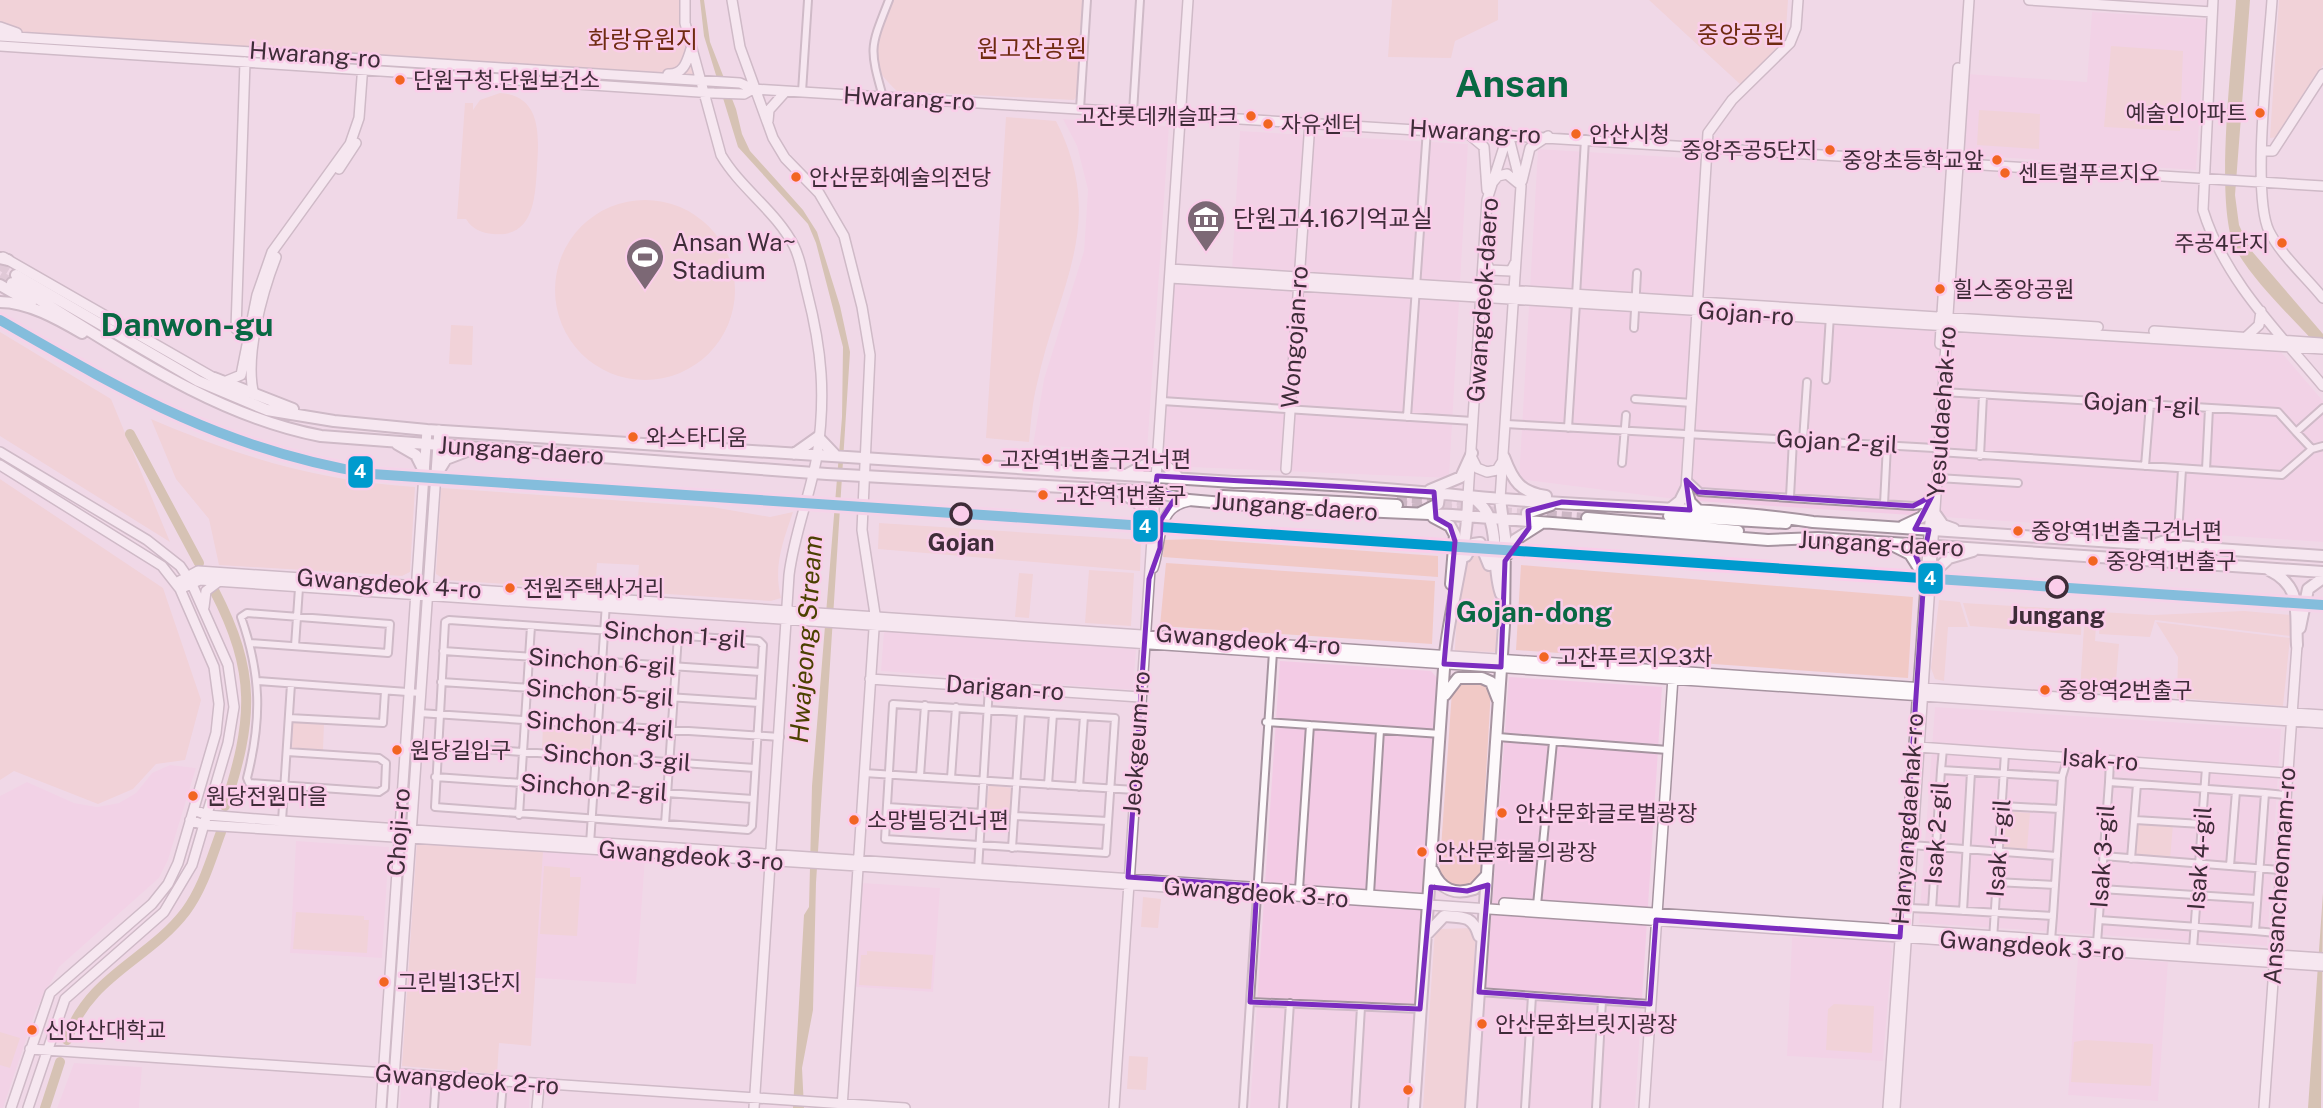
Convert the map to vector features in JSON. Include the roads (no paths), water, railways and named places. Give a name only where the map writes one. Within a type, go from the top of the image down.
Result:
[{"type":"main road","points":[[9,281],[59,320]]},
{"type":"main road","name":"Jungang-daero","points":[[9,281],[169,376],[230,407],[289,430],[426,445],[489,447],[813,473],[1155,492],[1192,500],[1407,515],[1468,516],[1540,524],[1768,540],[1818,538],[1888,542],[2323,572]]},
{"type":"main road","name":"Jungang-daero","points":[[9,281],[219,392],[267,410],[318,419],[426,430],[1234,482],[1296,483],[1500,499],[1762,514],[1813,522],[2323,555]]},
{"type":"main road","points":[[0,302],[14,303],[59,320],[202,400],[230,407]]},
{"type":"main road","points":[[214,378],[318,419]]},
{"type":"main road","points":[[794,454],[818,437],[831,454]]},
{"type":"main road","points":[[392,441],[416,455],[424,471]]},
{"type":"main road","points":[[436,475],[441,464],[454,453],[489,447]]},
{"type":"main road","points":[[1430,492],[1461,477],[1472,453]]},
{"type":"main road","points":[[1504,457],[1512,479],[1519,486],[1529,493],[1562,502]]},
{"type":"main road","points":[[1128,474],[1158,458],[1180,478]]},
{"type":"main road","points":[[1174,495],[1397,501],[1234,482]]},
{"type":"main road","points":[[1670,509],[1680,501],[1686,484]]},
{"type":"main road","points":[[1686,484],[1690,502],[1699,510]]},
{"type":"main road","points":[[1119,492],[1137,502],[1153,521]]},
{"type":"main road","points":[[1407,515],[1425,513],[1438,504],[1439,497],[1430,492]]},
{"type":"main road","points":[[1468,496],[1497,520],[1495,577]]},
{"type":"main road","name":"Gwangdeok-daero","points":[[1414,1108],[1445,659],[1450,608],[1463,561],[1468,496]]},
{"type":"main road","name":"Gwangdeok-daero","points":[[1471,1108],[1498,737],[1504,603],[1504,561],[1497,520],[1500,499]]},
{"type":"main road","points":[[1540,524],[1528,520],[1527,513],[1562,502]]},
{"type":"main road","points":[[1900,528],[1922,517],[1933,506],[1950,528],[1978,533]]},
{"type":"main road","points":[[1813,522],[1769,523],[1588,514],[1818,538]]},
{"type":"main road","points":[[1431,515],[1450,526],[1455,535],[1450,608]]},
{"type":"main road","points":[[1504,561],[1515,540],[1540,524]]},
{"type":"main road","points":[[1888,542],[1910,554],[1928,575],[1949,558],[1981,549]]},
{"type":"main road","points":[[1463,561],[1473,544],[1480,543],[1504,603]]},
{"type":"main road","points":[[2266,569],[2287,581],[2293,589],[2297,645]]},
{"type":"main road","points":[[2297,645],[2308,589],[2323,578]]},
{"type":"main road","points":[[1444,696],[1458,678],[1482,678],[1491,682],[1499,702]]},
{"type":"main road","points":[[1432,868],[1440,885],[1449,890],[1474,889],[1488,873]]},
{"type":"main road","points":[[1427,935],[1440,918],[1467,917],[1476,924],[1483,942]]},
{"type":"street","points":[[685,0],[685,23],[709,92],[710,121],[727,165],[784,229],[799,261],[821,347],[817,455],[795,535],[787,613],[755,1104]]},
{"type":"street","points":[[732,0],[733,20],[749,92],[785,158],[819,193],[835,217],[851,256],[870,355],[860,475],[863,541],[874,619],[842,1106]]},
{"type":"street","points":[[802,92],[808,0]]},
{"type":"street","points":[[883,97],[871,56],[873,42],[889,0]]},
{"type":"street","points":[[1080,109],[1087,0]]},
{"type":"street","points":[[1133,112],[1140,0]]},
{"type":"street","name":"Jeokgeum-ro","points":[[1114,1108],[1188,0]]},
{"type":"street","points":[[1798,0],[1796,28],[1790,43],[1719,116],[1708,133],[1686,484],[1700,492],[1933,506]]},
{"type":"street","name":"Yesuldaehak-ro","points":[[1932,530],[1963,0]]},
{"type":"street","name":"Yesuldaehak-ro","points":[[1955,163],[1969,0]]},
{"type":"street","points":[[2029,0],[2212,12]]},
{"type":"street","points":[[2213,0],[2209,179],[2203,210],[2212,238],[2235,277],[2261,311],[2292,344],[2323,386]]},
{"type":"street","points":[[2272,0],[2261,182],[2269,232],[2323,298]]},
{"type":"street","points":[[0,27],[39,38]]},
{"type":"street","name":"Hwarang-ro","points":[[0,36],[705,80],[740,83],[749,92]]},
{"type":"street","name":"Hwarang-ro","points":[[0,46],[709,92],[802,92],[1548,136],[2323,186]]},
{"type":"street","points":[[650,77],[679,72],[686,65],[692,47]]},
{"type":"street","points":[[2,256],[214,378],[224,382],[241,375],[257,295],[272,251],[350,144],[356,130],[365,59]]},
{"type":"street","points":[[236,329],[245,62]]},
{"type":"street","points":[[254,395],[249,378],[270,272],[285,240],[351,153],[363,123],[364,69]]},
{"type":"street","points":[[2263,151],[2273,151],[2323,74]]},
{"type":"street","points":[[767,124],[769,110],[786,92]]},
{"type":"street","name":"Wongojan-ro","points":[[1286,469],[1310,122]]},
{"type":"street","points":[[1407,417],[1427,129]]},
{"type":"street","points":[[1464,131],[1484,147],[1487,200]]},
{"type":"street","name":"Gwangdeok-daero","points":[[1468,496],[1487,200],[1508,134]]},
{"type":"street","name":"Gwangdeok-daero","points":[[1500,499],[1521,186],[1508,134]]},
{"type":"street","points":[[1521,186],[1530,148],[1548,136]]},
{"type":"street","points":[[1568,428],[1586,139]]},
{"type":"street","points":[[1492,184],[1498,176],[1507,174],[1514,177],[1521,186]]},
{"type":"street","points":[[1484,258],[1490,270],[1506,273],[1515,267],[1516,261]]},
{"type":"street","name":"Gojan-ro","points":[[1170,273],[1830,316],[2244,338],[2323,349]]},
{"type":"street","points":[[1634,328],[1637,274]]},
{"type":"street","points":[[2244,338],[2259,325],[2261,311]]},
{"type":"street","points":[[1826,380],[1830,316]]},
{"type":"street","name":"Yesuldaehak-ro","points":[[1933,506],[1938,478],[1936,450],[1943,392],[1945,322]]},
{"type":"street","name":"Gojan-ro","points":[[1945,322],[2292,344],[2323,343]]},
{"type":"street","points":[[1803,441],[1807,382]]},
{"type":"street","name":"Gojan 1-gil","points":[[1943,392],[2278,412],[2312,449]]},
{"type":"street","points":[[1980,456],[1983,395]]},
{"type":"street","points":[[1635,399],[1692,403]]},
{"type":"street","points":[[1162,401],[1474,421]]},
{"type":"street","points":[[2145,466],[2150,404]]},
{"type":"street","points":[[2206,470],[2209,408]]},
{"type":"street","points":[[2296,432],[2323,408]]},
{"type":"street","points":[[1622,463],[1626,415]]},
{"type":"street","name":"Gojan 2-gil","points":[[1506,424],[1887,445],[1980,456],[2282,475],[2312,449],[2323,446]]},
{"type":"street","name":"Choji-ro","points":[[381,1108],[426,430]]},
{"type":"street","name":"Choji-ro","points":[[392,1108],[439,430]]},
{"type":"street","points":[[1790,497],[1793,440]]},
{"type":"street","points":[[1884,504],[1887,445]]},
{"type":"street","points":[[3,453],[173,558],[190,579],[228,665],[234,707],[228,743],[192,865],[164,912],[65,999],[28,1108]]},
{"type":"street","points":[[1472,453],[1477,468],[1487,472],[1497,470],[1504,457]]},
{"type":"street","points":[[0,465],[162,566],[178,586],[214,667],[219,688],[216,733],[194,810],[168,884],[152,904],[50,993],[11,1108]]},
{"type":"street","points":[[1273,482],[1286,469],[1296,483]]},
{"type":"street","points":[[2153,543],[2178,534],[2182,469]]},
{"type":"street","points":[[1938,478],[2018,483]]},
{"type":"street","points":[[1149,579],[1160,541],[1161,520],[1178,504],[1192,500]]},
{"type":"street","name":"Hanyangdaehak-ro","points":[[1895,1108],[1904,933],[1932,530]]},
{"type":"street","name":"Gwangdeok 4-ro","points":[[178,586],[198,571],[428,592],[787,613],[1445,659]]},
{"type":"street","name":"Gwangdeok 4-ro","points":[[190,579],[299,588],[416,591]]},
{"type":"street","points":[[204,609],[206,591],[218,581]]},
{"type":"street","points":[[295,646],[299,588]]},
{"type":"street","points":[[590,845],[606,602]]},
{"type":"street","points":[[250,643],[388,653],[390,624],[247,613],[241,617],[258,681],[257,736],[247,778],[249,783],[379,792],[385,788],[386,763],[379,758],[287,752]]},
{"type":"street","name":"Sinchon 1-gil","points":[[449,620],[604,631],[760,641],[763,645],[752,826],[748,830],[438,809],[433,803],[445,622],[449,620]]},
{"type":"street","points":[[519,815],[531,626]]},
{"type":"street","points":[[665,824],[678,636]]},
{"type":"street","name":"Gwangdeok 4-ro","points":[[1144,638],[1273,652],[1673,670],[1920,691],[2319,719]]},
{"type":"street","name":"Ansancheonnam-ro","points":[[2264,1108],[2297,645]]},
{"type":"street","name":"Sinchon 6-gil","points":[[443,651],[761,672]]},
{"type":"street","points":[[1242,1108],[1273,652]]},
{"type":"street","name":"Gwangdeok 4-ro","points":[[1501,662],[1672,681],[1920,691]]},
{"type":"street","points":[[1644,1108],[1673,670]]},
{"type":"street","name":"Darigan-ro","points":[[870,679],[1140,697]]},
{"type":"street","points":[[258,681],[421,693]]},
{"type":"street","name":"Sinchon 5-gil","points":[[441,682],[759,703]]},
{"type":"street","points":[[282,821],[291,684]]},
{"type":"street","points":[[978,870],[989,687]]},
{"type":"street","points":[[289,718],[383,723],[384,691]]},
{"type":"street","points":[[893,704],[956,707],[1115,718],[1106,853],[885,839],[893,704]]},
{"type":"street","points":[[920,776],[925,705]]},
{"type":"street","points":[[951,778],[956,707]]},
{"type":"street","points":[[1013,848],[1021,712]]},
{"type":"street","name":"Sinchon 4-gil","points":[[419,713],[780,737]]},
{"type":"street","points":[[1048,785],[1053,714]]},
{"type":"street","points":[[1079,787],[1084,716]]},
{"type":"street","points":[[1267,722],[1441,734]]},
{"type":"street","points":[[1299,889],[1310,725]]},
{"type":"street","points":[[1370,894],[1380,730]]},
{"type":"street","points":[[1498,737],[1668,750]]},
{"type":"street","points":[[1537,905],[1553,742]]},
{"type":"street","name":"Sinchon 3-gil","points":[[437,746],[755,768]]},
{"type":"street","name":"Isak-ro","points":[[1916,747],[2287,773]]},
{"type":"street","points":[[1941,770],[1943,749]]},
{"type":"street","name":"Isak 1-gil","points":[[1993,939],[2005,753]]},
{"type":"street","points":[[2051,940],[2062,777],[2068,757]]},
{"type":"street","points":[[2109,782],[2110,761]]},
{"type":"street","name":"Isak 4-gil","points":[[2193,949],[2206,767]]},
{"type":"street","name":"Isak 2-gil","points":[[2053,916],[1932,909],[1936,847],[1941,770],[2062,777]]},
{"type":"street","points":[[1963,911],[1971,772]]},
{"type":"street","points":[[864,773],[1135,790]]},
{"type":"street","name":"Sinchon 2-gil","points":[[435,777],[753,799]]},
{"type":"street","name":"Isak 3-gil","points":[[2097,943],[2109,782],[2285,795]]},
{"type":"street","points":[[2132,859],[2137,784]]},
{"type":"street","points":[[2230,866],[2236,791]]},
{"type":"street","points":[[2255,931],[2265,793]]},
{"type":"street","points":[[2002,806],[2060,809]]},
{"type":"street","points":[[887,807],[982,813]]},
{"type":"street","name":"Gwangdeok 3-ro","points":[[194,810],[206,820],[2300,960],[2323,958]]},
{"type":"street","points":[[1014,816],[1108,821]]},
{"type":"street","name":"Gwangdeok 3-ro","points":[[190,820],[282,821],[398,833]]},
{"type":"street","points":[[2135,820],[2202,824]]},
{"type":"street","points":[[1910,845],[2057,856]]},
{"type":"street","name":"Hanyangdaehak-ro","points":[[1888,1108],[1904,933],[1909,908],[1910,845]]},
{"type":"street","points":[[2103,856],[2280,870]]},
{"type":"street","points":[[1996,882],[2055,885]]},
{"type":"street","name":"Gwangdeok 3-ro","points":[[1257,889],[1370,894],[1430,902]]},
{"type":"street","points":[[2101,889],[2258,899]]},
{"type":"street","name":"Gwangdeok 3-ro","points":[[1485,905],[1537,905],[1656,916]]},
{"type":"street","points":[[1909,908],[1932,909]]},
{"type":"street","name":"Isak 3-gil","points":[[2099,920],[2276,933]]},
{"type":"street","name":"Gwangdeok 3-ro","points":[[1993,939],[2193,949],[2274,958]]},
{"type":"street","name":"Gwangdeok 3-ro","points":[[2300,960],[2323,966]]},
{"type":"street","points":[[1479,992],[1650,1004]]},
{"type":"street","points":[[1525,1108],[1532,996]]},
{"type":"street","points":[[1596,1108],[1602,1001]]},
{"type":"street","points":[[1250,1002],[1420,1009]]},
{"type":"street","points":[[1283,1108],[1290,1003]]},
{"type":"street","points":[[1354,1108],[1361,1007]]},
{"type":"street","name":"Gwangdeok 2-ro","points":[[30,1049],[503,1082],[755,1104],[780,1101],[905,1108]]},
{"type":"street","points":[[434,1108],[436,1077]]},
{"type":"street","points":[[501,1108],[503,1082]]},
{"type":"street","points":[[537,1108],[538,1085]]},
{"type":"waterway","points":[[130,434],[199,563]]},
{"type":"waterway","points":[[214,590],[238,647],[246,697],[241,748],[225,806]]},
{"type":"waterway","points":[[67,1040],[89,1000],[120,970],[155,943],[186,911],[202,883],[221,832]]},
{"type":"waterway","points":[[45,1108],[60,1062]]},
{"type":"tunnel","points":[[0,265],[16,275]]},
{"type":"tunnel","points":[[0,276],[12,283]]},
{"type":"tunnel","points":[[1397,497],[1477,502]]},
{"type":"tunnel","points":[[1397,505],[1587,518]]},
{"type":"place","name":"단원구청.단원보건소","points":[[400,80]]},
{"type":"place","name":"예술인아파트","points":[[2260,113]]},
{"type":"place","name":"고잔롯데캐슬파크","points":[[1251,116]]},
{"type":"place","name":"자유센터","points":[[1268,124]]},
{"type":"place","name":"안산시청","points":[[1576,134]]},
{"type":"place","name":"중앙주공5단지","points":[[1830,150]]},
{"type":"place","name":"중앙초등학교앞","points":[[1997,160]]},
{"type":"place","name":"센트럴푸르지오","points":[[2005,173]]},
{"type":"place","name":"안산문화예술의전당","points":[[796,177]]},
{"type":"place","name":"주공4단지","points":[[2282,243]]},
{"type":"place","name":"단원고4.16기억교실","points":[[1206,253]]},
{"type":"place","name":"힐스중앙공원","points":[[1940,289]]},
{"type":"place","name":"Ansan Wa~ Stadium","points":[[645,291]]},
{"type":"place","name":"와스타디움","points":[[633,437]]},
{"type":"place","name":"고잔역1번출구건너편","points":[[987,459]]},
{"type":"place","name":"고잔역1번출구","points":[[1043,495]]},
{"type":"place","name":"Gojan","points":[[961,514]]},
{"type":"place","name":"중앙역1번출구건너편","points":[[2018,531]]},
{"type":"place","name":"중앙역1번출구","points":[[2093,561]]},
{"type":"place","name":"Jungang","points":[[2057,587]]},
{"type":"place","name":"전원주택사거리","points":[[510,588]]},
{"type":"place","name":"고잔푸르지오3차","points":[[1544,657]]},
{"type":"place","name":"중앙역2번출구","points":[[2045,690]]},
{"type":"place","name":"원당길입구","points":[[397,750]]},
{"type":"place","name":"원당전원마을","points":[[193,796]]},
{"type":"place","name":"안산문화글로벌광장","points":[[1502,813]]},
{"type":"place","name":"소망빌딩건너편","points":[[854,820]]},
{"type":"place","name":"안산문화물의광장","points":[[1422,852]]},
{"type":"place","name":"그린빌13단지","points":[[384,982]]},
{"type":"place","name":"안산문화브릿지광장","points":[[1482,1024]]},
{"type":"place","name":"신안산대학교","points":[[32,1030]]},
{"type":"district","name":"Ansan","points":[[1512,84]]},
{"type":"district","name":"Danwon-gu","points":[[187,325]]},
{"type":"district","name":"Gojan-dong","points":[[1534,612]]},
{"type":"park label","name":"중앙공원","points":[[1741,35]]},
{"type":"park label","name":"화랑유원지","points":[[643,40]]},
{"type":"park label","name":"원고잔공원","points":[[1032,49]]},
{"type":"water label","name":"Hwajeong Stream","points":[[806,639]]}]
